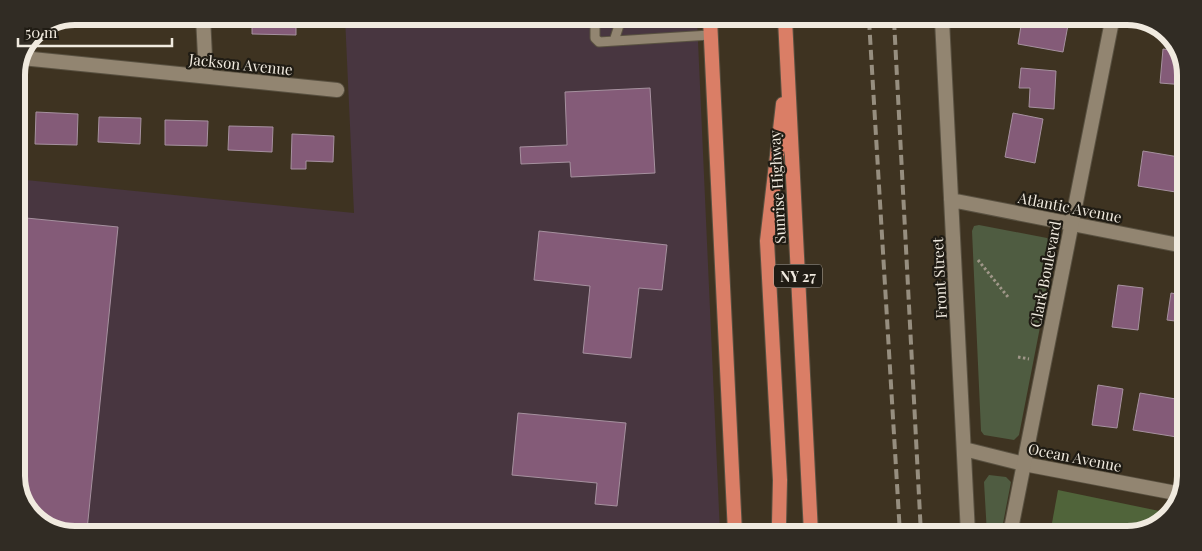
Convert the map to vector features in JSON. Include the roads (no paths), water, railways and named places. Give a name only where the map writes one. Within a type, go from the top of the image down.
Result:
[{"type":"highway","points":[[710,25],[735,526]]},
{"type":"highway","name":"Sunrise Highway","points":[[785,25],[811,526]]},
{"type":"highway","points":[[778,526],[780,480],[767,242],[787,63]]},
{"type":"street","points":[[203,25],[206,76]]},
{"type":"street","name":"Front Street","points":[[942,25],[968,526]]},
{"type":"street","name":"Clark Boulevard","points":[[1012,526],[1111,25]]},
{"type":"street","name":"Jackson Avenue","points":[[28,59],[337,90]]},
{"type":"street","name":"Atlantic Avenue","points":[[951,200],[1177,245]]},
{"type":"street","name":"Ocean Avenue","points":[[964,449],[1024,464],[1174,493]]},
{"type":"lane","points":[[595,25],[597,41],[710,35]]},
{"type":"lane","points":[[614,41],[619,25]]},
{"type":"railway","points":[[869,25],[900,526]]},
{"type":"railway","points":[[894,25],[921,526]]}]
